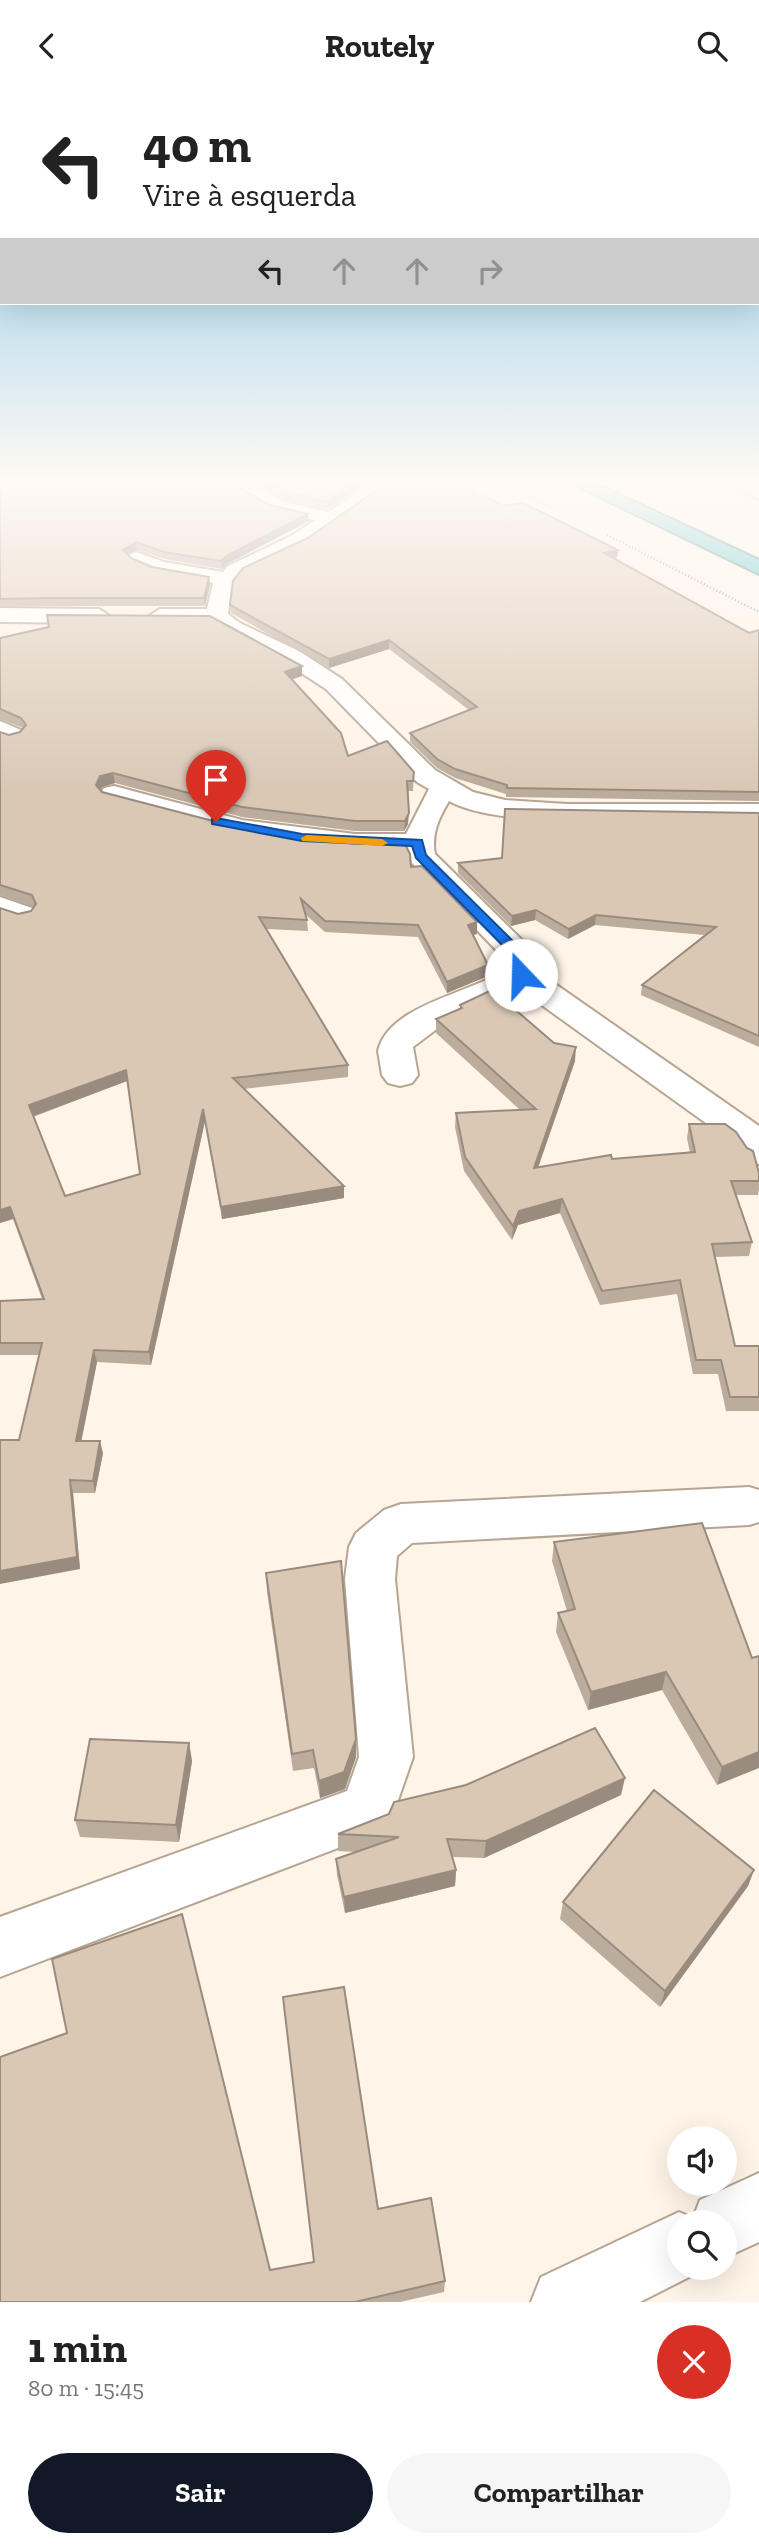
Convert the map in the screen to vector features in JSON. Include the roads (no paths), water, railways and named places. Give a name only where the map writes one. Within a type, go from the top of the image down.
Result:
[{"type":"street","points":[[217,617],[221,587],[225,583]]},
{"type":"street","points":[[0,615],[217,617],[232,628],[291,656],[334,684],[407,754],[426,776],[464,798],[505,809],[759,812]]},
{"type":"street","points":[[400,1075],[395,1058],[397,1043],[412,1026],[521,975],[524,967],[518,954],[421,856],[418,843],[420,829],[443,787]]},
{"type":"street","points":[[114,794],[242,828],[355,843],[418,843]]},
{"type":"street","points":[[521,975],[755,1141]]},
{"type":"street","points":[[0,1947],[368,1810],[386,1757],[370,1579],[373,1547],[401,1524],[756,1503]]},
{"type":"street","points":[[737,2218],[759,2207]]},
{"type":"street","points":[[566,2302],[667,2252]]}]
